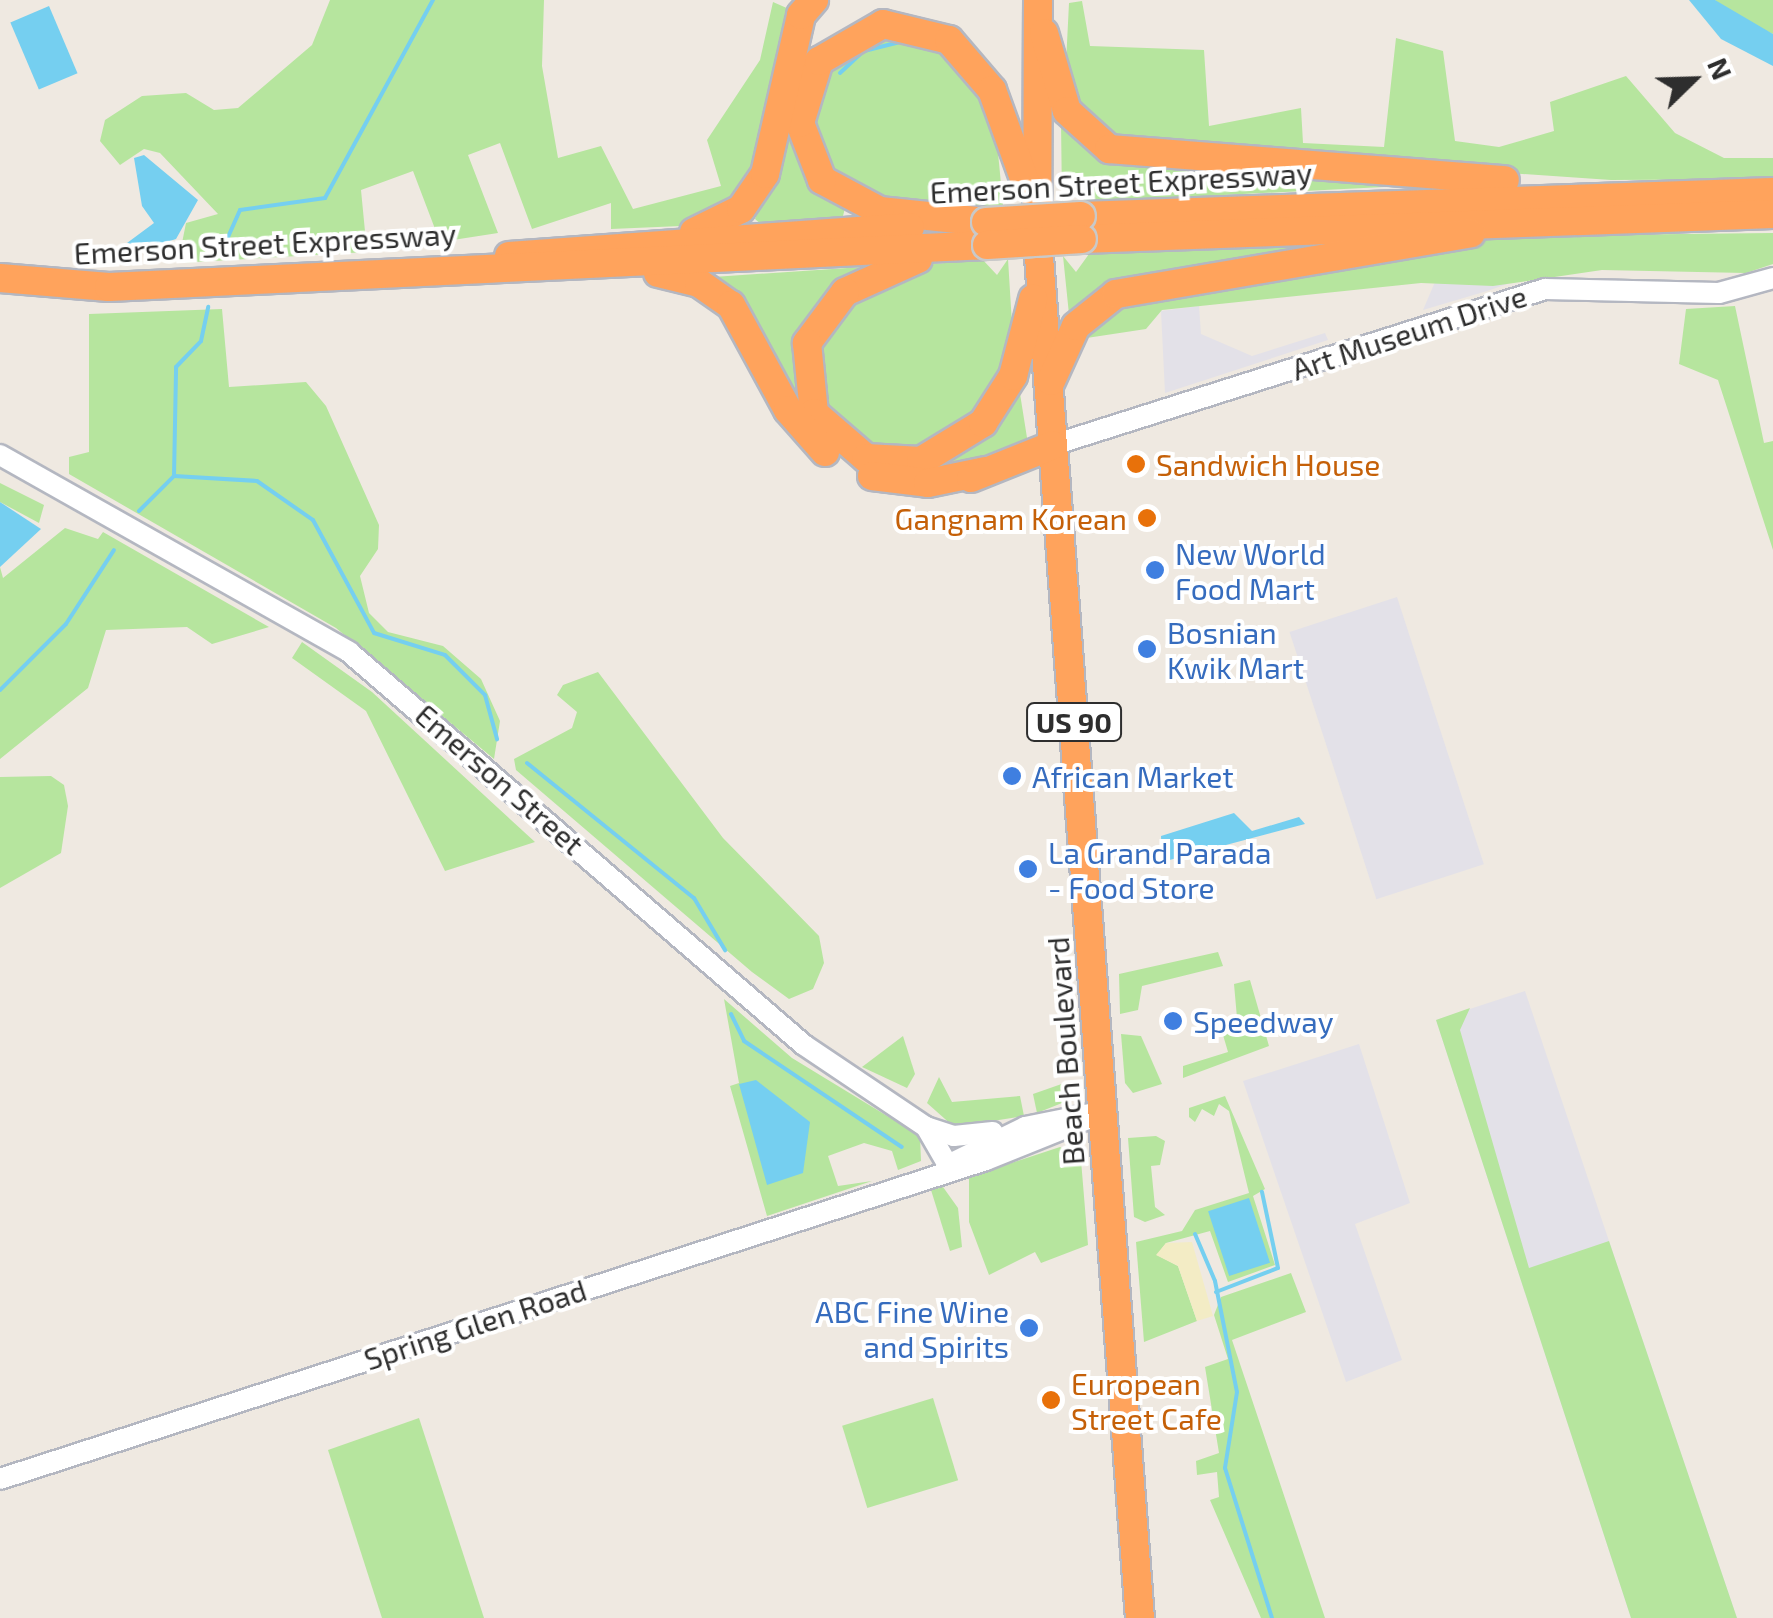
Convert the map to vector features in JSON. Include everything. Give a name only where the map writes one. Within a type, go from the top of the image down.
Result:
[{"type":"highway","points":[[650,244],[725,220],[754,193],[803,5]]},
{"type":"highway","points":[[1038,5],[1067,111],[1109,149],[1636,204]]},
{"type":"highway","name":"Beach Boulevard","points":[[1038,5],[1036,212],[1140,1618]]},
{"type":"highway","points":[[987,233],[880,211],[822,180],[800,123],[820,61],[883,24],[950,40],[992,90],[1036,212]]},
{"type":"highway","name":"Emerson Street Expressway","points":[[0,278],[110,287],[474,265],[650,244],[1636,204],[1773,192]]},
{"type":"highway","points":[[1048,387],[1076,326],[1128,291],[1636,204]]},
{"type":"highway","name":"Emerson Street Expressway","points":[[1636,204],[1773,214]]},
{"type":"highway","points":[[987,233],[882,270],[817,322],[804,358],[806,392],[847,448],[914,462],[983,423],[1016,368],[1040,268]]},
{"type":"highway","name":"Emerson Street Expressway","points":[[474,265],[617,267],[987,233]]},
{"type":"highway","points":[[617,267],[717,292],[808,437],[850,467],[908,494],[977,475],[1053,445]]},
{"type":"street","name":"Art Museum Drive","points":[[1053,445],[1545,289],[1720,293],[1773,278]]},
{"type":"street","name":"Emerson Street","points":[[0,455],[349,652],[804,1046],[926,1126],[950,1167]]},
{"type":"street","name":"Spring Glen Road","points":[[950,1167],[1025,1126],[1102,1113]]},
{"type":"street","name":"Spring Glen Road","points":[[0,1479],[950,1167],[1102,1113]]},
{"type":"street","points":[[926,1126],[968,1136],[1025,1126]]},
{"type":"shaded area","points":[[1519,280],[1487,291],[1423,310],[1435,282]]},
{"type":"shaded area","points":[[1199,306],[1201,334],[1252,356],[1325,333],[1328,340],[1165,393],[1161,311]]},
{"type":"shaded area","points":[[1397,597],[1484,864],[1376,899],[1290,632]]},
{"type":"shaded area","points":[[1525,991],[1737,1618],[1631,1618],[1436,1020]]},
{"type":"shaded area","points":[[1359,1044],[1410,1203],[1355,1224],[1402,1360],[1346,1382],[1243,1081]]},
{"type":"green space","points":[[330,0],[544,0],[542,66],[558,158],[601,146],[633,209],[721,186],[707,140],[760,60],[773,2],[789,9],[783,58],[748,190],[681,226],[611,229],[611,203],[532,229],[500,143],[468,155],[498,233],[440,242],[413,171],[361,190],[367,252],[178,263],[186,223],[218,214],[160,153],[144,149],[120,165],[100,141],[105,120],[142,96],[186,93],[214,110],[238,108],[312,45]]},
{"type":"green space","points":[[1715,0],[1773,0],[1773,34],[1721,10]]},
{"type":"green space","points":[[1082,1],[1090,46],[1204,50],[1209,126],[1301,108],[1303,143],[1384,147],[1396,38],[1443,51],[1455,141],[1499,147],[1554,131],[1550,102],[1626,76],[1675,133],[1724,158],[1773,158],[1773,179],[1611,180],[1123,147],[1081,105],[1066,63],[1069,3]]},
{"type":"green space","points":[[877,34],[931,37],[974,75],[997,142],[1003,205],[919,211],[847,189],[822,157],[811,130],[823,74]]},
{"type":"green space","points":[[1061,121],[1080,137],[1423,185],[1086,202],[1071,184],[1062,202]]},
{"type":"green space","points":[[785,132],[846,204],[843,216],[763,226],[755,219]]},
{"type":"green space","points":[[1773,233],[1773,264],[1746,273],[1602,270],[1493,286],[1421,283],[1162,310],[1146,329],[1080,339],[1103,309],[1489,236]]},
{"type":"green space","points":[[1397,234],[1127,285],[1070,324],[1063,256],[1076,272],[1089,254]]},
{"type":"green space","points":[[982,259],[997,275],[1008,259],[1012,324],[996,395],[918,455],[845,440],[811,385],[828,317],[916,266]]},
{"type":"green space","points":[[862,267],[813,314],[799,347],[802,401],[825,439],[870,466],[925,466],[987,427],[1018,381],[1028,444],[954,474],[907,478],[850,462],[812,433],[749,319],[713,277]]},
{"type":"green space","points":[[1735,306],[1764,443],[1773,441],[1773,550],[1718,380],[1679,364],[1686,309]]},
{"type":"green space","points":[[222,309],[229,387],[306,382],[326,406],[379,525],[378,549],[360,576],[369,613],[388,632],[443,646],[481,679],[500,721],[494,759],[336,628],[69,474],[69,457],[89,452],[89,314]]},
{"type":"green space","points":[[0,483],[44,505],[39,523],[0,502]]},
{"type":"green space","points":[[65,528],[98,539],[103,532],[269,627],[212,644],[187,627],[106,630],[88,688],[0,759],[0,567],[3,578]]},
{"type":"green space","points":[[302,642],[372,692],[535,842],[445,871],[366,711],[292,658]]},
{"type":"green space","points":[[598,672],[723,838],[819,936],[824,963],[813,989],[789,999],[752,972],[516,770],[514,759],[572,728],[577,712],[557,695],[563,685]]},
{"type":"green space","points":[[51,776],[64,785],[68,806],[61,853],[0,888],[0,777]]},
{"type":"green space","points":[[1218,952],[1223,966],[1142,986],[1138,1010],[1120,1014],[1119,974]]},
{"type":"green space","points":[[1250,980],[1269,1046],[1183,1078],[1183,1066],[1228,1052],[1223,1035],[1238,1029],[1234,984]]},
{"type":"green space","points":[[724,999],[792,1058],[920,1136],[921,1161],[898,1170],[892,1151],[864,1143],[828,1156],[838,1186],[872,1181],[767,1216],[730,1086],[739,1083]]},
{"type":"green space","points":[[1470,1008],[1460,1030],[1529,1268],[1609,1241],[1737,1618],[1631,1618],[1436,1020]]},
{"type":"green space","points":[[1121,1034],[1141,1036],[1162,1084],[1133,1093],[1125,1083]]},
{"type":"green space","points":[[903,1036],[915,1074],[907,1088],[862,1067]]},
{"type":"green space","points":[[939,1077],[952,1102],[1020,1096],[1024,1116],[954,1127],[927,1103]]},
{"type":"green space","points":[[1073,1080],[1067,1101],[1037,1113],[1033,1094]]},
{"type":"green space","points":[[1225,1096],[1265,1189],[1253,1196],[1275,1265],[1228,1282],[1210,1231],[1166,1243],[1157,1255],[1178,1266],[1197,1321],[1144,1342],[1136,1242],[1182,1231],[1195,1210],[1249,1193],[1229,1111],[1219,1104],[1214,1116],[1202,1109],[1195,1122],[1189,1117],[1189,1108]]},
{"type":"green space","points":[[1156,1136],[1165,1141],[1160,1165],[1151,1166],[1155,1207],[1165,1215],[1145,1222],[1134,1217],[1128,1138]]},
{"type":"green space","points":[[1060,1147],[1081,1160],[1088,1245],[1041,1263],[1035,1252],[989,1275],[969,1222],[969,1177]]},
{"type":"green space","points":[[943,1187],[958,1208],[962,1247],[950,1251],[931,1190]]},
{"type":"green space","points":[[1291,1273],[1306,1312],[1232,1340],[1325,1618],[1261,1618],[1210,1500],[1219,1497],[1217,1472],[1197,1475],[1196,1461],[1219,1453],[1205,1367],[1228,1359],[1214,1315],[1221,1297]]},
{"type":"green space","points":[[933,1398],[958,1480],[867,1508],[842,1426]]},
{"type":"green space","points":[[419,1418],[484,1618],[382,1618],[328,1450]]},
{"type":"sand","points":[[1192,1242],[1213,1316],[1197,1321],[1178,1266],[1156,1255],[1166,1243]]},
{"type":"water","points":[[1689,0],[1715,0],[1773,34],[1773,66],[1721,39]]},
{"type":"water","points":[[49,6],[78,73],[39,90],[10,22]]},
{"type":"water","points":[[144,155],[198,200],[176,239],[148,248],[127,243],[154,223],[142,206],[134,158]]},
{"type":"water","points":[[0,502],[41,529],[0,567]]},
{"type":"water","points":[[1234,813],[1252,831],[1299,817],[1305,824],[1162,862],[1161,836]]},
{"type":"water","points":[[756,1080],[810,1122],[803,1173],[767,1185],[739,1084]]},
{"type":"water","points":[[1249,1198],[1270,1263],[1229,1276],[1208,1211]]},
{"type":"waterway","points":[[220,255],[240,210],[325,198],[433,0]]},
{"type":"waterway","points":[[840,73],[864,51],[901,42]]},
{"type":"waterway","points":[[139,511],[174,476],[176,367],[201,341],[208,307]]},
{"type":"waterway","points":[[174,476],[257,481],[313,520],[374,633],[445,655],[485,695],[497,739]]},
{"type":"waterway","points":[[0,690],[66,624],[114,550]]},
{"type":"waterway","points":[[527,763],[694,898],[725,950]]},
{"type":"waterway","points":[[731,1014],[744,1041],[902,1147]]},
{"type":"waterway","points":[[1216,1292],[1278,1268],[1262,1192]]},
{"type":"waterway","points":[[1195,1234],[1215,1281],[1237,1392],[1225,1468],[1272,1618]]},
{"type":"place","name":"Sandwich House","points":[[1136,464]]},
{"type":"place","name":"Gangnam Korean","points":[[1147,518]]},
{"type":"place","name":"New World Food Mart","points":[[1155,570]]},
{"type":"place","name":"Bosnian Kwik Mart","points":[[1147,649]]},
{"type":"place","name":"African Market","points":[[1012,776]]},
{"type":"place","name":"La Grand Parada - Food Store","points":[[1028,869]]},
{"type":"place","name":"Speedway","points":[[1173,1021]]},
{"type":"place","name":"ABC Fine Wine and Spirits","points":[[1029,1328]]},
{"type":"place","name":"European Street Cafe","points":[[1051,1400]]}]
